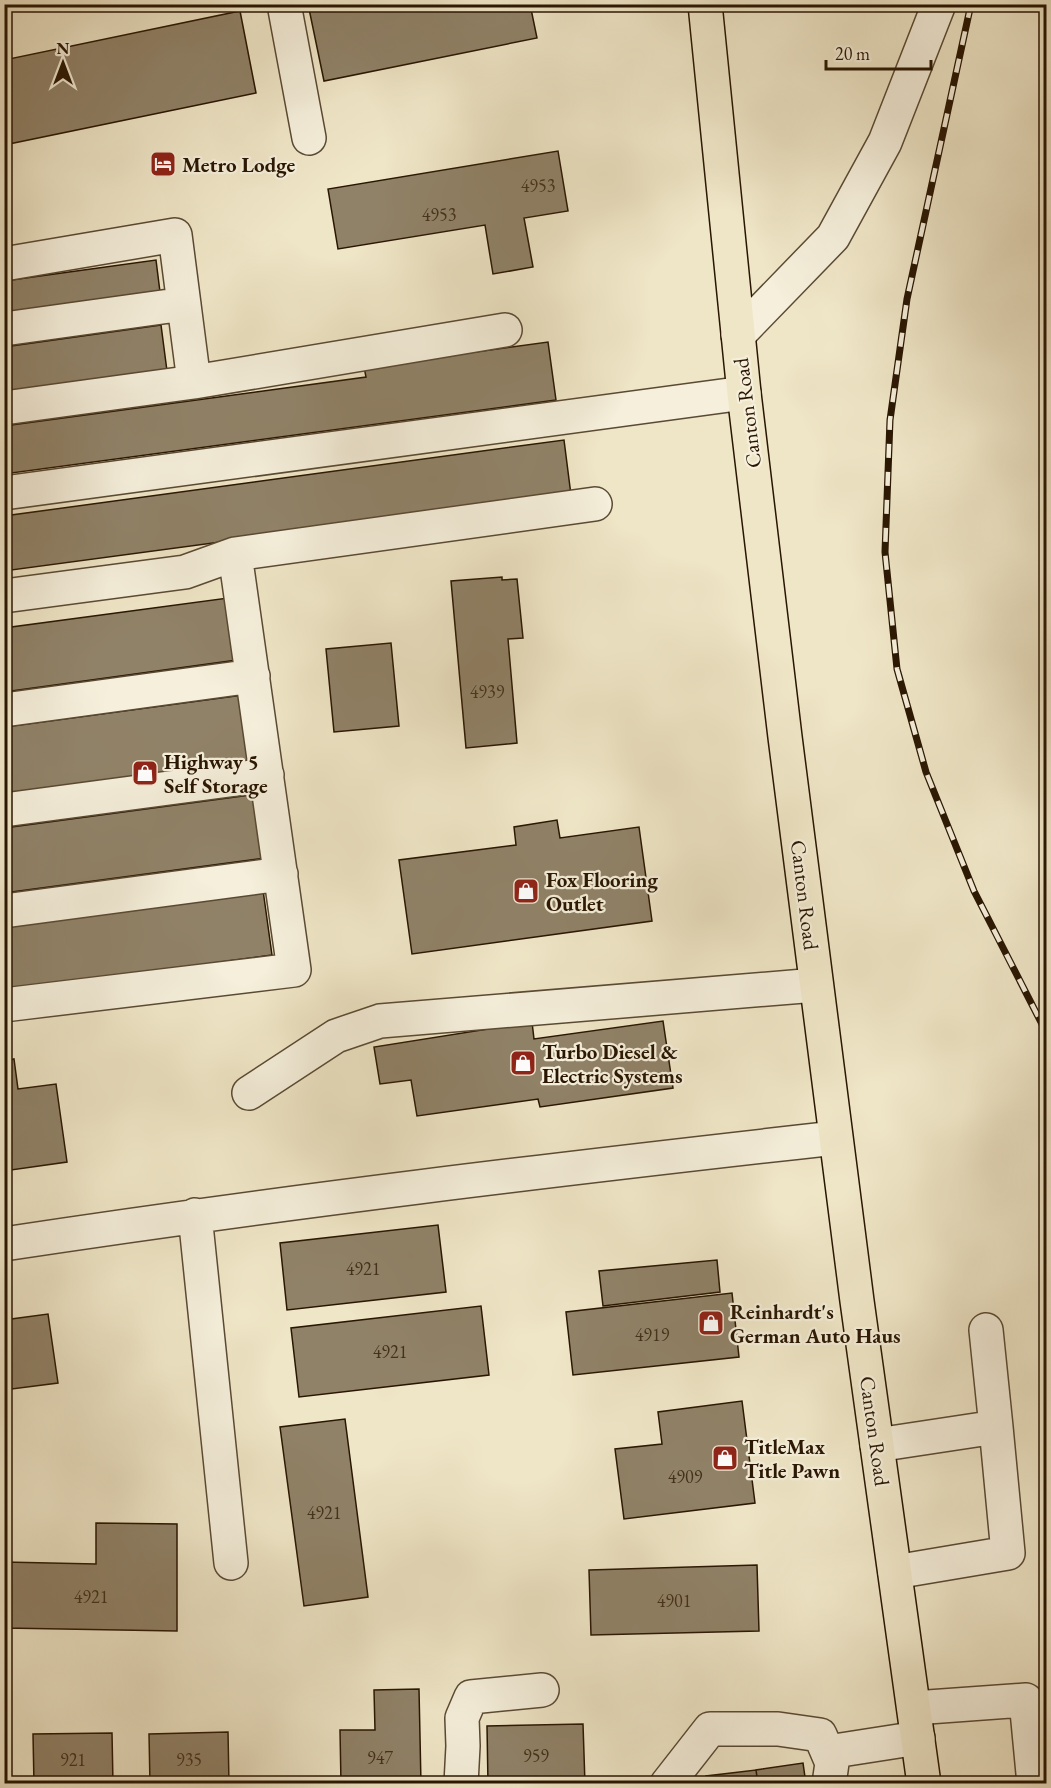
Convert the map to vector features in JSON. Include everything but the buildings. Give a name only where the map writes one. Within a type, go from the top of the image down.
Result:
[{"type":"main road","name":"Canton Road","points":[[705,4],[744,393],[816,985],[924,1784]]},
{"type":"lane","points":[[284,4],[309,138]]},
{"type":"lane","points":[[738,335],[832,237],[885,142],[939,4]]},
{"type":"lane","points":[[4,264],[175,235],[194,382]]},
{"type":"lane","points":[[4,329],[184,304]]},
{"type":"lane","points":[[4,408],[194,382],[505,330]]},
{"type":"lane","points":[[4,493],[744,393]]},
{"type":"lane","points":[[4,596],[184,572],[235,554],[595,504]]},
{"type":"lane","points":[[4,1005],[294,970],[235,554]]},
{"type":"lane","points":[[4,710],[253,676]]},
{"type":"lane","points":[[4,810],[267,775]]},
{"type":"lane","points":[[4,911],[281,874]]},
{"type":"lane","points":[[249,1093],[336,1036],[380,1021],[816,985]]},
{"type":"lane","points":[[4,1244],[195,1215],[576,1167],[836,1138]]},
{"type":"lane","points":[[195,1215],[231,1563]]},
{"type":"lane","points":[[895,1572],[1008,1553],[986,1330]]},
{"type":"lane","points":[[877,1445],[996,1427]]},
{"type":"lane","points":[[461,1784],[462,1718],[471,1697],[542,1690]]},
{"type":"lane","points":[[667,1784],[710,1729],[778,1729],[820,1735],[828,1768],[916,1723],[1036,1700],[1034,1784]]},
{"type":"railway","points":[[971,4],[907,299],[890,420],[885,552],[897,669],[926,772],[974,891],[1046,1032]]},
{"type":"place","name":"Metro Lodge","points":[[163,164]]},
{"type":"place","name":"Highway 5 Self Storage","points":[[145,773]]},
{"type":"place","name":"Fox Flooring Outlet","points":[[526,891]]},
{"type":"place","name":"Turbo Diesel & Electric Systems","points":[[523,1063]]},
{"type":"place","name":"Reinhardt's German Auto Haus","points":[[711,1323]]},
{"type":"place","name":"TitleMax Title Pawn","points":[[725,1458]]}]
